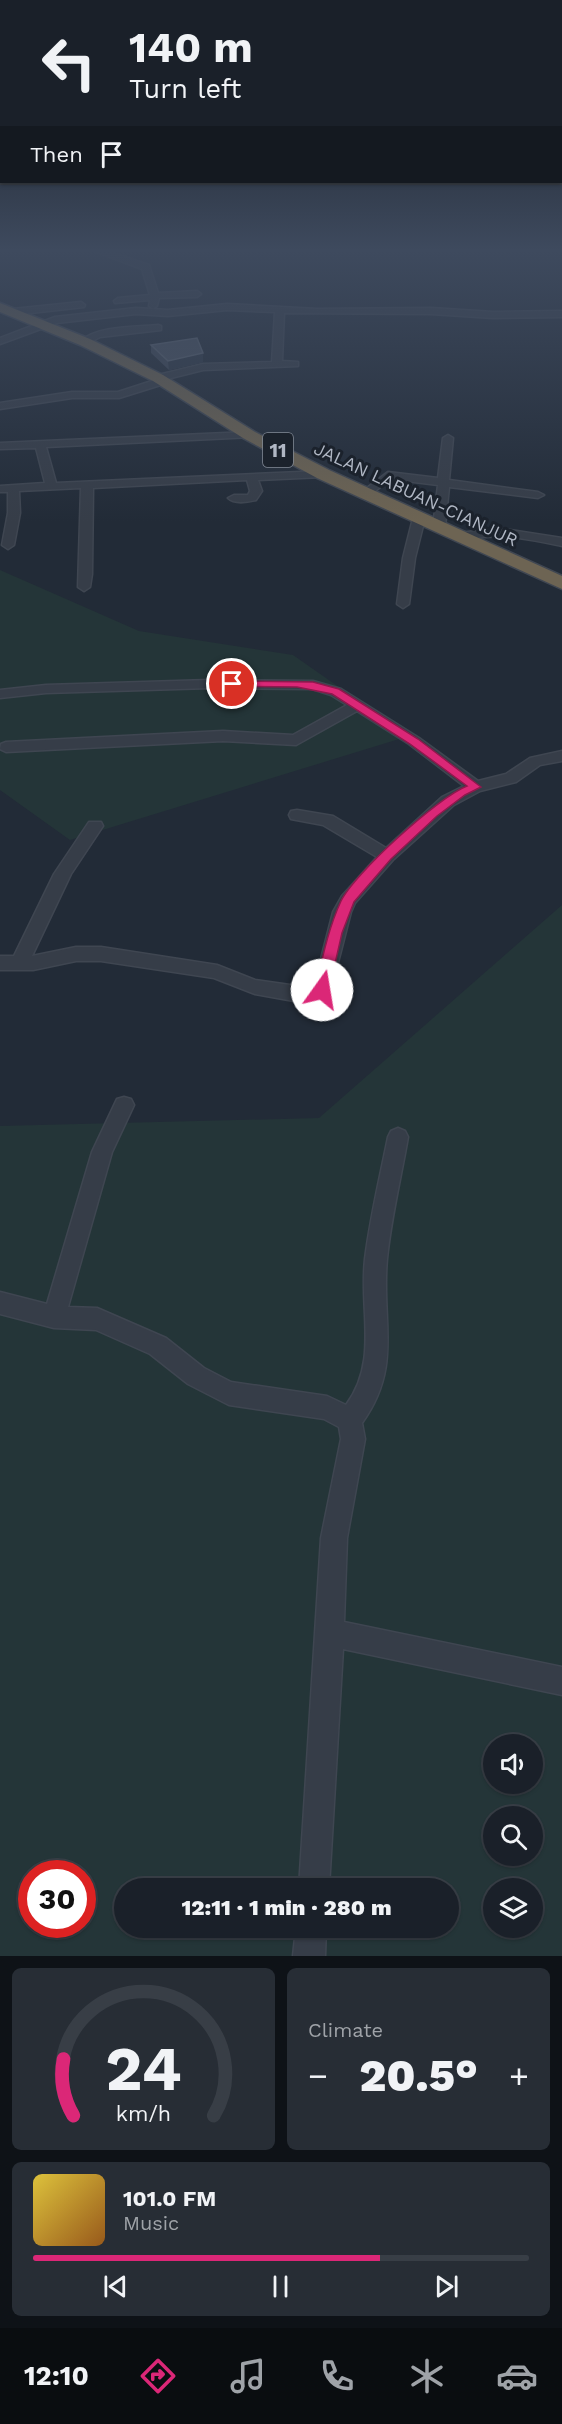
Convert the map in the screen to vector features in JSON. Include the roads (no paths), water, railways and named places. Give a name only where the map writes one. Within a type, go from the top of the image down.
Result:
[{"type":"highway","name":"JALAN LABUAN-CIANJUR","points":[[79,339],[323,474],[562,583]]},
{"type":"street","points":[[277,364],[278,339]]},
{"type":"street","points":[[0,406],[72,395],[119,395],[203,367],[295,364]]},
{"type":"street","points":[[0,446],[249,435]]},
{"type":"street","points":[[439,527],[448,438]]},
{"type":"street","points":[[40,444],[51,486]]},
{"type":"street","points":[[0,489],[151,480],[323,474]]},
{"type":"street","points":[[365,494],[387,476],[443,481],[538,495]]},
{"type":"street","points":[[234,498],[252,498],[256,491],[252,477]]},
{"type":"street","points":[[84,587],[87,537],[84,510],[87,485]]},
{"type":"street","points":[[8,545],[14,513],[12,503],[14,488]]},
{"type":"street","points":[[403,604],[409,558],[419,518]]},
{"type":"street","points":[[459,537],[478,532],[496,532],[562,542]]},
{"type":"street","points":[[0,694],[46,689],[297,684],[330,689],[414,741],[476,787]]},
{"type":"street","points":[[6,747],[223,736],[296,740],[305,737],[357,705]]},
{"type":"street","points":[[0,963],[46,961],[76,954],[101,954],[217,972],[255,987],[305,996],[315,995],[322,990],[342,912],[348,900],[387,856],[448,801],[476,787],[511,778],[535,761],[562,756]]},
{"type":"street","points":[[297,815],[327,820],[387,856]]},
{"type":"street","points":[[20,963],[70,861],[83,839],[95,826]]},
{"type":"street","points":[[54,1317],[102,1152],[124,1105]]},
{"type":"street","points":[[315,1878],[334,1538],[353,1438],[350,1420],[365,1401],[376,1374],[378,1346],[373,1295],[376,1258],[398,1137]]},
{"type":"street","points":[[0,1303],[54,1317],[97,1319],[158,1346],[196,1376],[229,1393],[327,1408],[350,1420]]},
{"type":"street","points":[[330,1634],[351,1636],[562,1681]]},
{"type":"street","points":[[309,1956],[310,1938]]}]
